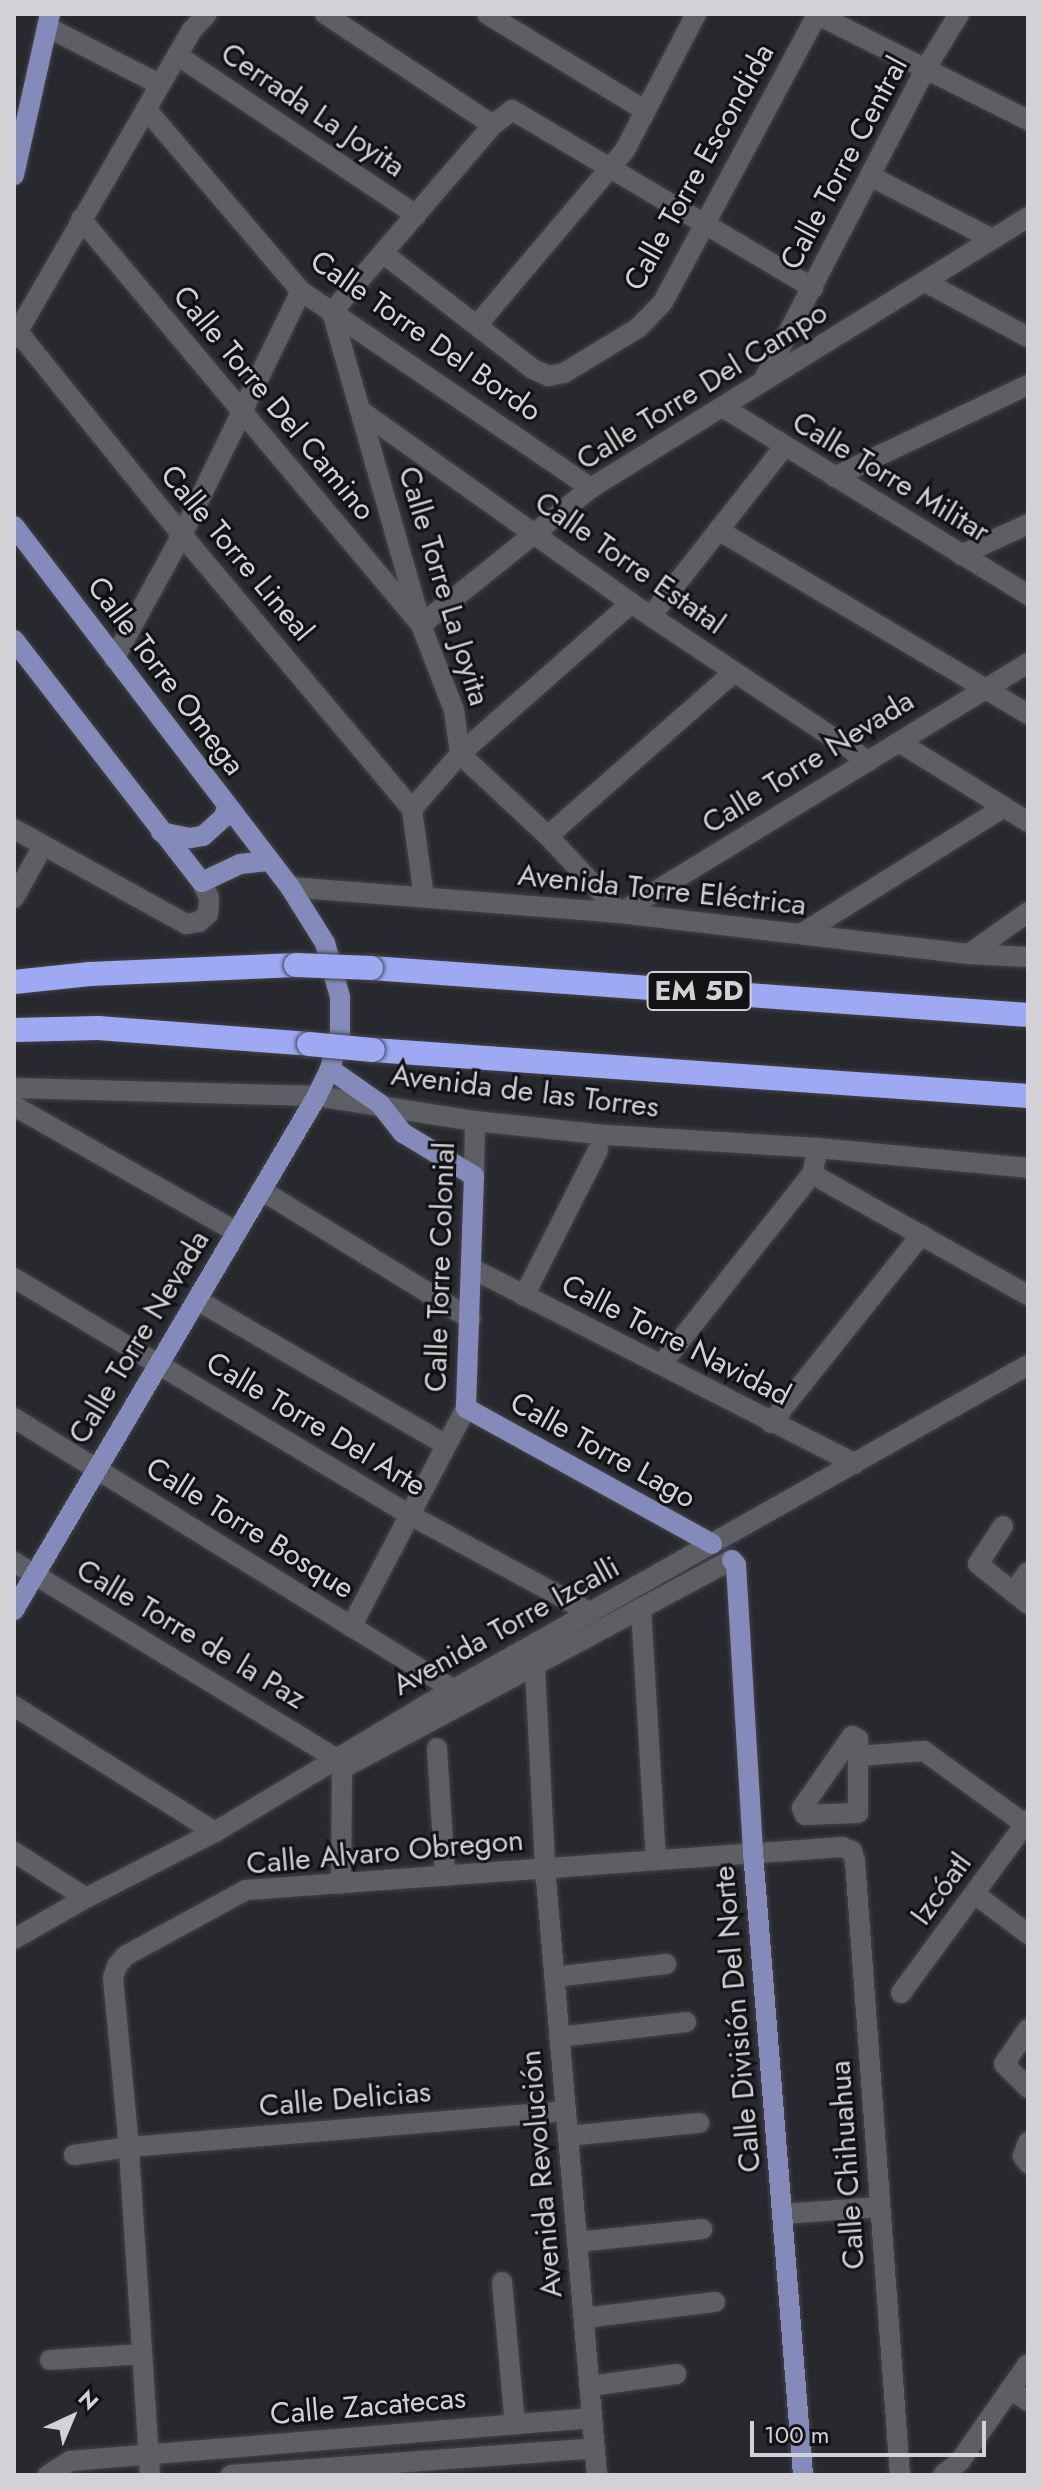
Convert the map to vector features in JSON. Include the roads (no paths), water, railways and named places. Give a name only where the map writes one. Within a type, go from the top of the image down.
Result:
[{"type":"highway","name":"EM 5D","points":[[14,982],[90,974],[296,965],[1028,1015]]},
{"type":"highway","points":[[14,1030],[98,1028],[1028,1096]]},
{"type":"main road","points":[[14,175],[49,20]]},
{"type":"main road","name":"Calle Torre Omega","points":[[14,526],[290,887]]},
{"type":"main road","points":[[14,640],[202,882],[240,864],[270,861]]},
{"type":"main road","points":[[161,832],[190,838],[203,836],[223,818],[228,806]]},
{"type":"main road","name":"Calle Torre Nevada","points":[[14,1610],[330,1069],[340,1032],[340,997],[325,943],[290,887]]},
{"type":"main road","points":[[330,1069],[380,1104],[403,1133],[474,1176]]},
{"type":"main road","name":"Calle Torre Colonial","points":[[466,1408],[474,1176]]},
{"type":"main road","name":"Calle Torre Lago","points":[[466,1408],[712,1544]]},
{"type":"main road","name":"Calle División Del Norte","points":[[732,1560],[736,1565],[753,1852],[803,2475]]},
{"type":"street","points":[[16,335],[159,84],[191,31],[207,14]]},
{"type":"street","points":[[325,14],[493,125]]},
{"type":"street","points":[[487,14],[646,111]]},
{"type":"street","points":[[478,324],[611,168],[646,111],[696,14]]},
{"type":"street","points":[[816,14],[1027,118]]},
{"type":"street","name":"Calle Torre Escondida","points":[[384,254],[533,369],[548,376],[564,373],[638,328],[663,302],[707,225],[816,14]]},
{"type":"street","name":"Calle Torre Central","points":[[762,384],[925,70],[959,14]]},
{"type":"street","points":[[49,20],[159,84]]},
{"type":"street","name":"Cerrada La Joyita","points":[[177,55],[416,215]]},
{"type":"street","name":"Calle Torre Del Bordo","points":[[146,109],[301,291],[591,488]]},
{"type":"street","points":[[332,312],[493,125],[512,110],[813,288]]},
{"type":"street","points":[[870,176],[992,239]]},
{"type":"street","name":"Calle Torre Del Campo","points":[[421,625],[591,488],[1028,217]]},
{"type":"street","name":"Calle Torre Del Camino","points":[[81,219],[421,625]]},
{"type":"street","points":[[925,282],[1027,336]]},
{"type":"street","points":[[114,659],[182,535],[301,291]]},
{"type":"street","name":"Calle Torre La Joyita","points":[[332,312],[421,625],[454,710],[460,754],[548,836],[620,913]]},
{"type":"street","name":"Calle Torre Lineal","points":[[16,335],[412,809]]},
{"type":"street","points":[[834,477],[1028,385]]},
{"type":"street","name":"Calle Torre Militar","points":[[724,408],[1028,595]]},
{"type":"street","name":"Calle Torre Estatal","points":[[361,411],[631,603],[868,761]]},
{"type":"street","points":[[651,616],[784,447]]},
{"type":"street","points":[[961,555],[1028,524]]},
{"type":"street","points":[[718,530],[1028,714]]},
{"type":"street","points":[[424,897],[412,809],[460,754],[631,603]]},
{"type":"street","name":"Calle Torre Nevada","points":[[620,913],[1028,663]]},
{"type":"street","points":[[548,836],[734,672]]},
{"type":"street","points":[[899,742],[1028,822]]},
{"type":"street","points":[[801,934],[1003,808]]},
{"type":"street","points":[[14,829],[186,924],[199,922],[208,914],[209,898],[202,882]]},
{"type":"street","points":[[14,898],[43,846]]},
{"type":"street","name":"Avenida Torre Eléctrica","points":[[290,887],[620,913],[969,954],[1028,957]]},
{"type":"street","points":[[969,954],[1028,912]]},
{"type":"street","name":"Avenida de las Torres","points":[[14,1088],[317,1096],[475,1121],[607,1135],[818,1148],[1028,1168]]},
{"type":"street","points":[[14,1106],[237,1232]]},
{"type":"street","name":"Calle Torre Colonial","points":[[474,1176],[475,1121]]},
{"type":"street","points":[[661,1365],[812,1174],[818,1148]]},
{"type":"street","points":[[524,1296],[598,1150]]},
{"type":"street","points":[[812,1174],[1028,1295]]},
{"type":"street","points":[[261,1190],[471,1319]]},
{"type":"street","points":[[771,1423],[921,1235]]},
{"type":"street","name":"Calle Torre Navidad","points":[[471,1268],[855,1464]]},
{"type":"street","name":"Calle Torre Del Arte","points":[[14,1278],[410,1515],[591,1613]]},
{"type":"street","points":[[197,1300],[446,1445]]},
{"type":"street","name":"Avenida Torre Izcalli","points":[[14,1939],[339,1764],[454,1690],[1028,1365]]},
{"type":"street","name":"Calle Torre Colonial","points":[[351,1627],[466,1408]]},
{"type":"street","name":"Calle Torre Bosque","points":[[14,1418],[97,1466],[454,1690]]},
{"type":"street","points":[[1003,1526],[978,1564],[1020,1598],[1028,1572]]},
{"type":"street","points":[[341,1884],[339,1764],[535,1667],[726,1560],[732,1560]]},
{"type":"street","name":"Calle Torre de la Paz","points":[[14,1562],[339,1764]]},
{"type":"street","points":[[641,1608],[656,1858]]},
{"type":"street","name":"Avenida Revolución","points":[[535,1667],[545,1867],[597,2475]]},
{"type":"street","points":[[14,1706],[215,1832]]},
{"type":"street","points":[[437,1748],[445,1876]]},
{"type":"street","points":[[858,1756],[924,1751],[1027,1822]]},
{"type":"street","name":"Izcóatl","points":[[901,1993],[1027,1822]]},
{"type":"street","name":"Calle Alvaro Obregon","points":[[150,2465],[129,2147],[113,1978],[125,1956],[246,1890],[656,1858],[842,1847],[852,1851]]},
{"type":"street","name":"Calle Chihuahua","points":[[852,1851],[900,2475]]},
{"type":"street","points":[[14,1852],[86,1898]]},
{"type":"street","points":[[976,1895],[1028,1934]]},
{"type":"street","points":[[554,1977],[666,1964]]},
{"type":"street","points":[[559,2037],[686,2022]]},
{"type":"street","points":[[1028,2029],[1004,2064],[1028,2088]]},
{"type":"street","name":"Calle Delicias","points":[[74,2155],[129,2147],[565,2111]]},
{"type":"street","points":[[568,2136],[699,2123]]},
{"type":"street","points":[[1028,2142],[1023,2156],[1028,2163]]},
{"type":"street","points":[[783,2214],[880,2207]]},
{"type":"street","points":[[577,2242],[702,2229]]},
{"type":"street","points":[[502,2282],[515,2424]]},
{"type":"street","points":[[584,2318],[715,2302]]},
{"type":"street","points":[[50,2360],[142,2354]]},
{"type":"street","points":[[943,2475],[957,2464],[1028,2364]]},
{"type":"street","points":[[590,2386],[676,2374]]},
{"type":"street","points":[[1010,2389],[1028,2401]]},
{"type":"street","name":"Calle Zacatecas","points":[[48,2475],[70,2461],[150,2465],[260,2446],[592,2418]]},
{"type":"street","points":[[260,2446],[262,2473]]},
{"type":"street","name":"Calle Zacatecas","points":[[231,2475],[456,2467],[595,2448]]}]
